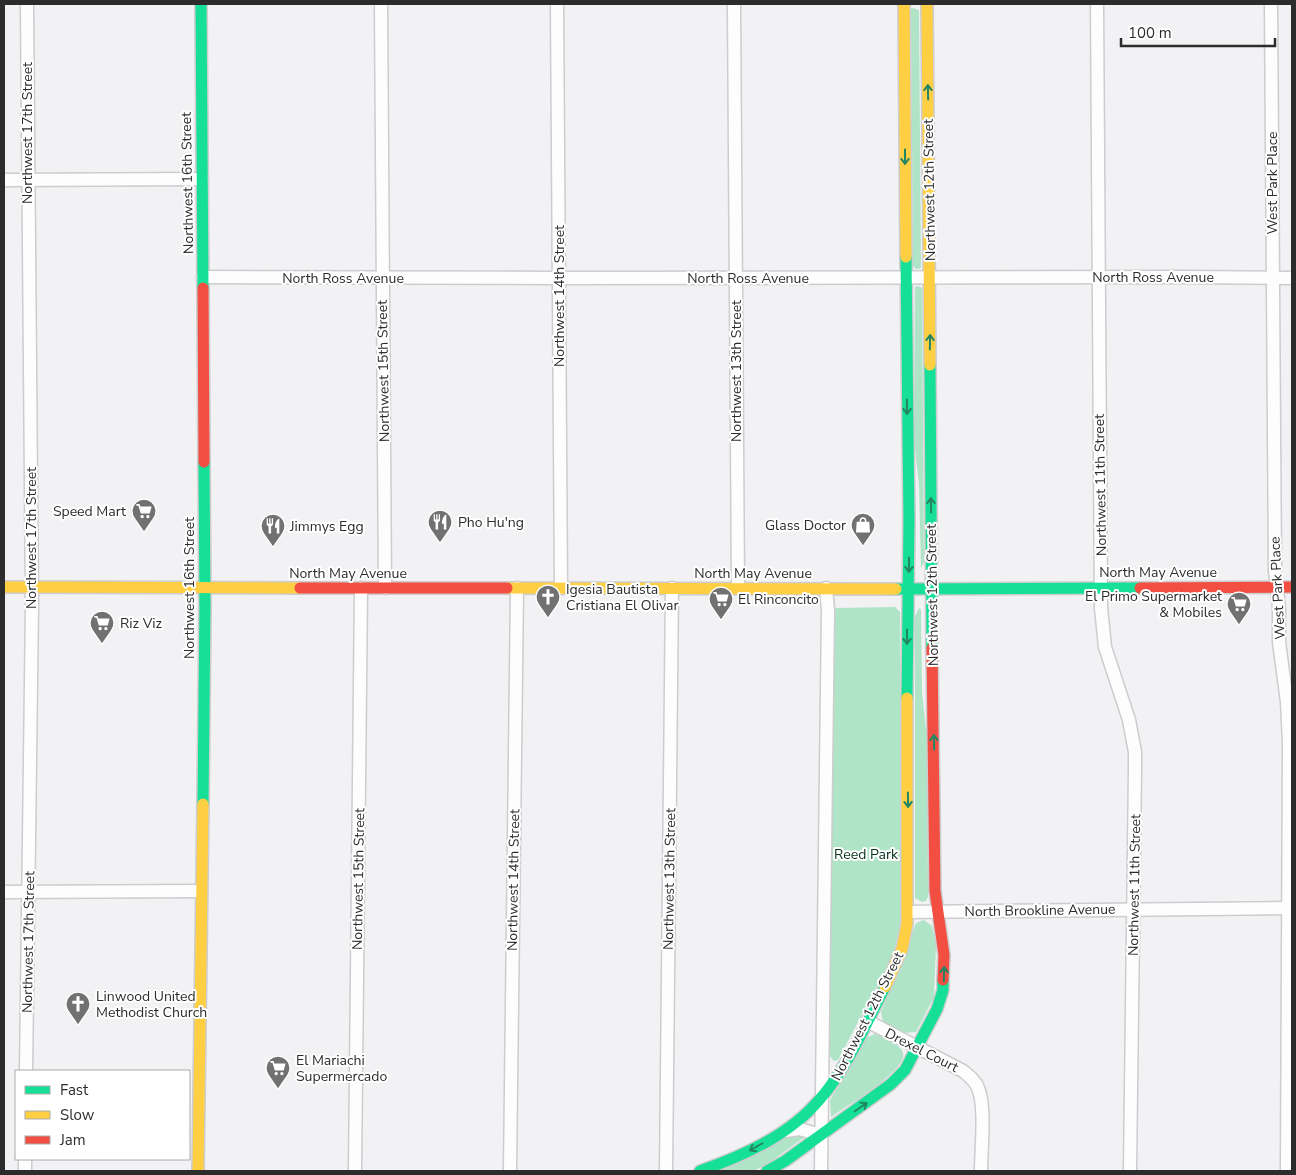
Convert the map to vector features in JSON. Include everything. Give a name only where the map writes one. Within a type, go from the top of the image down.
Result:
[{"type":"street","name":"Northwest 17th Street","points":[[26,1070],[32,587],[27,4]]},
{"type":"street","name":"Northwest 16th Street","points":[[198,1171],[205,588],[201,4]]},
{"type":"street","name":"Northwest 15th Street","points":[[381,4],[385,588]]},
{"type":"street","name":"Northwest 14th Street","points":[[557,4],[561,588]]},
{"type":"street","name":"Northwest 13th Street","points":[[734,4],[738,588]]},
{"type":"street","name":"Northwest 12th Street","points":[[822,1096],[832,1085],[900,955],[905,937],[908,912],[909,520],[904,4]]},
{"type":"street","name":"Northwest 12th Street","points":[[821,1135],[891,1084],[905,1070],[937,1009],[943,990],[944,955],[937,911],[934,853],[927,4]]},
{"type":"street","name":"Northwest 11th Street","points":[[1097,4],[1098,278],[1103,638],[1126,708],[1135,752],[1130,1171]]},
{"type":"street","name":"West Park Place","points":[[1271,4],[1275,564],[1279,608],[1279,642],[1287,702],[1289,743],[1290,908],[1287,1171]]},
{"type":"street","points":[[4,180],[202,179]]},
{"type":"street","name":"North Ross Avenue","points":[[203,277],[1292,278]]},
{"type":"street","name":"North May Avenue","points":[[4,587],[932,589],[1292,587]]},
{"type":"street","name":"Northwest 15th Street","points":[[355,1171],[362,588]]},
{"type":"street","name":"Northwest 14th Street","points":[[510,1171],[517,588]]},
{"type":"street","name":"Northwest 13th Street","points":[[666,1171],[672,588]]},
{"type":"street","name":"Northwest 12th Street","points":[[821,1171],[828,610],[826,588]]},
{"type":"street","points":[[4,892],[200,892]]},
{"type":"street","name":"North Brookline Avenue","points":[[908,912],[1290,908]]},
{"type":"street","name":"Drexel Court","points":[[867,1021],[963,1071],[974,1081],[982,1101],[981,1171]]},
{"type":"street","points":[[700,1171],[717,1166],[751,1150],[782,1131],[812,1108],[822,1096]]},
{"type":"street","points":[[782,1131],[799,1129],[821,1135]]},
{"type":"street","points":[[767,1171],[821,1135]]},
{"type":"green space","points":[[911,9],[919,10],[921,268],[916,269],[913,266]]},
{"type":"green space","points":[[915,287],[922,288],[924,563],[921,568],[919,484],[914,440]]},
{"type":"green space","name":"Reed Park","points":[[895,607],[900,612],[901,921],[893,956],[838,1060],[834,1061],[829,1055],[828,1050],[834,611],[836,608]]},
{"type":"green space","points":[[919,608],[921,610],[922,691],[927,740],[928,897],[926,901],[922,902],[915,898],[915,616]]},
{"type":"green space","points":[[924,920],[932,926],[936,945],[934,997],[916,1032],[904,1033],[883,1022],[881,1012],[916,923]]},
{"type":"green space","points":[[874,1034],[894,1043],[903,1052],[903,1057],[883,1081],[831,1117],[830,1100],[866,1038]]},
{"type":"green space","points":[[792,1133],[807,1135],[769,1163],[754,1171],[721,1171]]},
{"type":"traffic: fast","points":[[201,4],[203,288]]},
{"type":"traffic: fast","points":[[906,257],[909,520],[907,698]]},
{"type":"traffic: fast","points":[[930,365],[932,648]]},
{"type":"traffic: fast","points":[[203,804],[204,462]]},
{"type":"traffic: fast","points":[[896,589],[1140,588]]},
{"type":"traffic: fast","points":[[767,1171],[785,1161],[891,1084],[905,1070],[937,1009],[943,990],[943,980]]},
{"type":"traffic: fast","points":[[700,1171],[765,1143],[808,1112],[839,1074],[885,987]]},
{"type":"traffic: slow","points":[[904,4],[906,257]]},
{"type":"traffic: slow","points":[[927,4],[930,365]]},
{"type":"traffic: slow","points":[[4,587],[300,588]]},
{"type":"traffic: slow","points":[[507,588],[896,589]]},
{"type":"traffic: slow","points":[[885,987],[902,949],[907,924],[907,698]]},
{"type":"traffic: slow","points":[[198,1171],[203,804]]},
{"type":"traffic: jam","points":[[203,288],[204,462]]},
{"type":"traffic: jam","points":[[1140,588],[1292,587]]},
{"type":"traffic: jam","points":[[300,588],[507,588]]},
{"type":"traffic: jam","points":[[932,648],[935,891],[944,955],[943,980]]},
{"type":"place","name":"Speed Mart","points":[[144,532]]},
{"type":"place","name":"Pho Hu'ng","points":[[440,543]]},
{"type":"place","name":"Glass Doctor","points":[[863,546]]},
{"type":"place","name":"Jimmys Egg","points":[[273,547]]},
{"type":"place","name":"Igesia Bautista Cristiana El Olivar","points":[[548,618]]},
{"type":"place","name":"El Rinconcito","points":[[721,620]]},
{"type":"place","name":"El Primo Supermarket & Mobiles","points":[[1239,625]]},
{"type":"place","name":"Riz Viz","points":[[102,644]]},
{"type":"place","name":"Linwood United Methodist Church","points":[[78,1025]]},
{"type":"place","name":"El Mariachi Supermercado","points":[[278,1089]]}]
